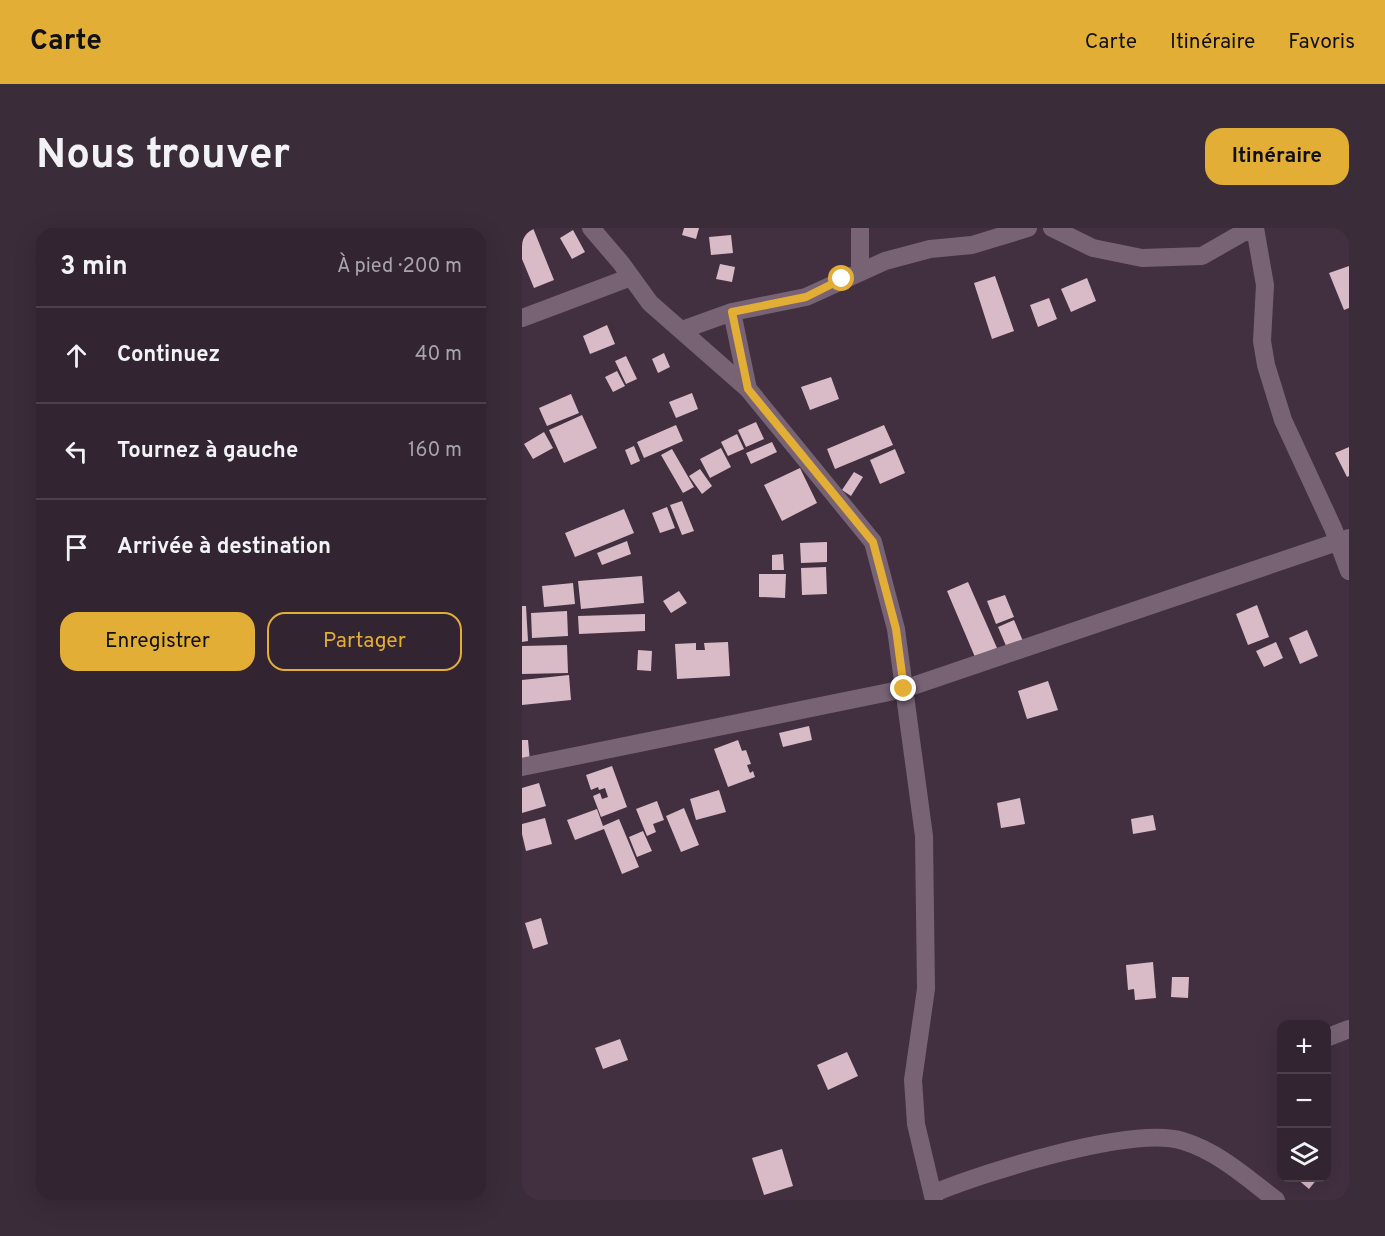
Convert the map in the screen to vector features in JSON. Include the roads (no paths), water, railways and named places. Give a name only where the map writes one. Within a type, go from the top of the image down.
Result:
[{"type":"street","points":[[591,228],[650,303],[748,389],[873,542],[896,629],[924,836],[926,989],[913,1080],[916,1124],[934,1197],[967,1179],[1096,1144],[1153,1137],[1182,1140],[1221,1158],[1276,1200]]},
{"type":"street","points":[[860,228],[860,271]]},
{"type":"street","points":[[682,330],[732,312],[806,297],[885,261],[930,249],[972,245],[1028,228]]},
{"type":"street","points":[[1052,228],[1092,248],[1142,258],[1202,256],[1253,228],[1265,285],[1262,341],[1266,365],[1283,420],[1344,541],[1349,571]]},
{"type":"street","points":[[522,318],[631,277]]},
{"type":"street","points":[[732,312],[748,389]]},
{"type":"street","points":[[522,767],[904,689],[1344,541]]},
{"type":"street","points":[[1331,1036],[1349,1029]]}]
